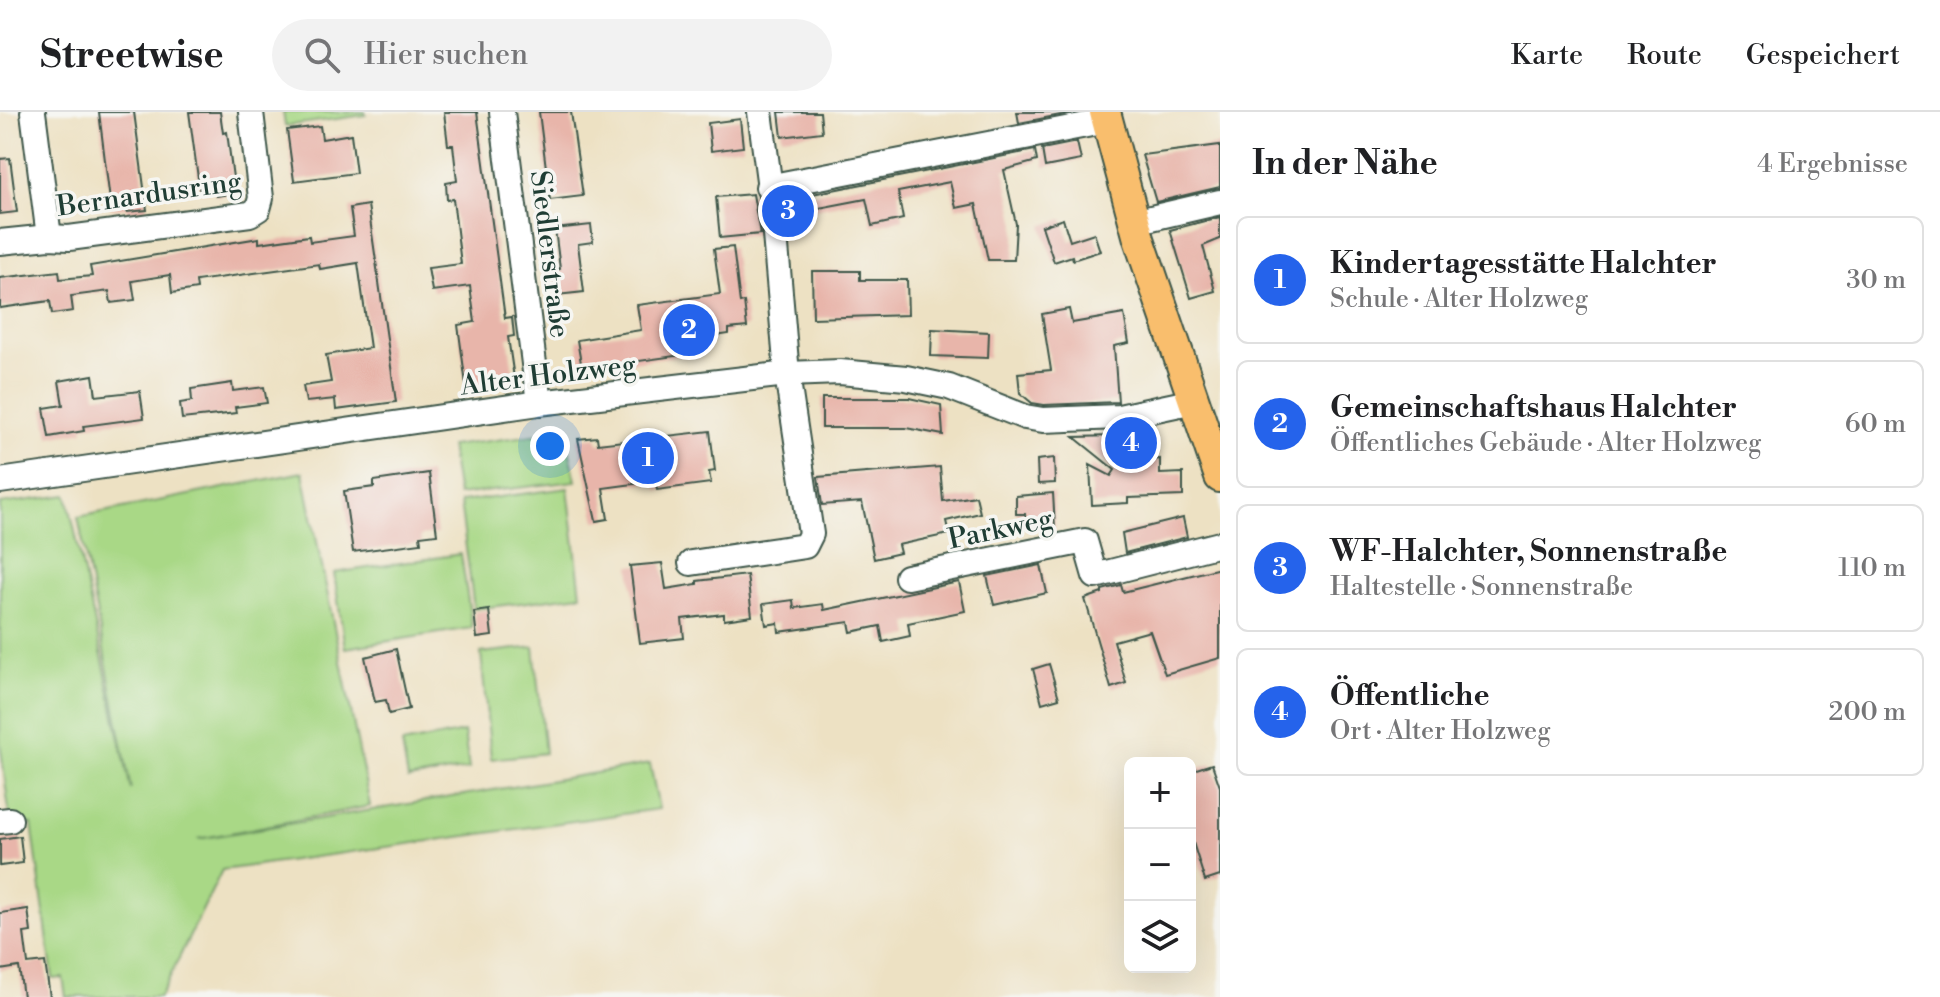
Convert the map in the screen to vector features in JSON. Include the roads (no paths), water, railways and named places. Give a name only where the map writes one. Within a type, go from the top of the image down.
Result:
[{"type":"main road","points":[[1106,117],[1134,222],[1220,477]]},
{"type":"street","points":[[33,112],[49,237]]},
{"type":"street","name":"Bernardusring","points":[[0,242],[69,238],[250,214],[258,209],[261,198],[251,112]]},
{"type":"street","name":"Siedlerstraße","points":[[502,112],[539,403]]},
{"type":"street","points":[[691,563],[805,546],[811,534],[787,374],[773,211],[760,112]]},
{"type":"street","points":[[768,187],[1106,117]]},
{"type":"street","points":[[1134,222],[1220,202]]},
{"type":"street","name":"Alter Holzweg","points":[[0,481],[539,403],[787,374],[840,372],[906,378],[949,387],[1025,417],[1043,420],[1119,417],[1194,401]]},
{"type":"street","name":"Parkweg","points":[[907,577],[1085,541],[1095,576],[1220,544]]},
{"type":"place","name":"WF-Halchter, Sonnenstraße","points":[[788,211]]},
{"type":"place","name":"Gemeinschaftshaus Halchter","points":[[689,330]]},
{"type":"place","name":"Öffentliche","points":[[1131,443]]},
{"type":"place","name":"Kindertagesstätte Halchter","points":[[648,458]]}]
